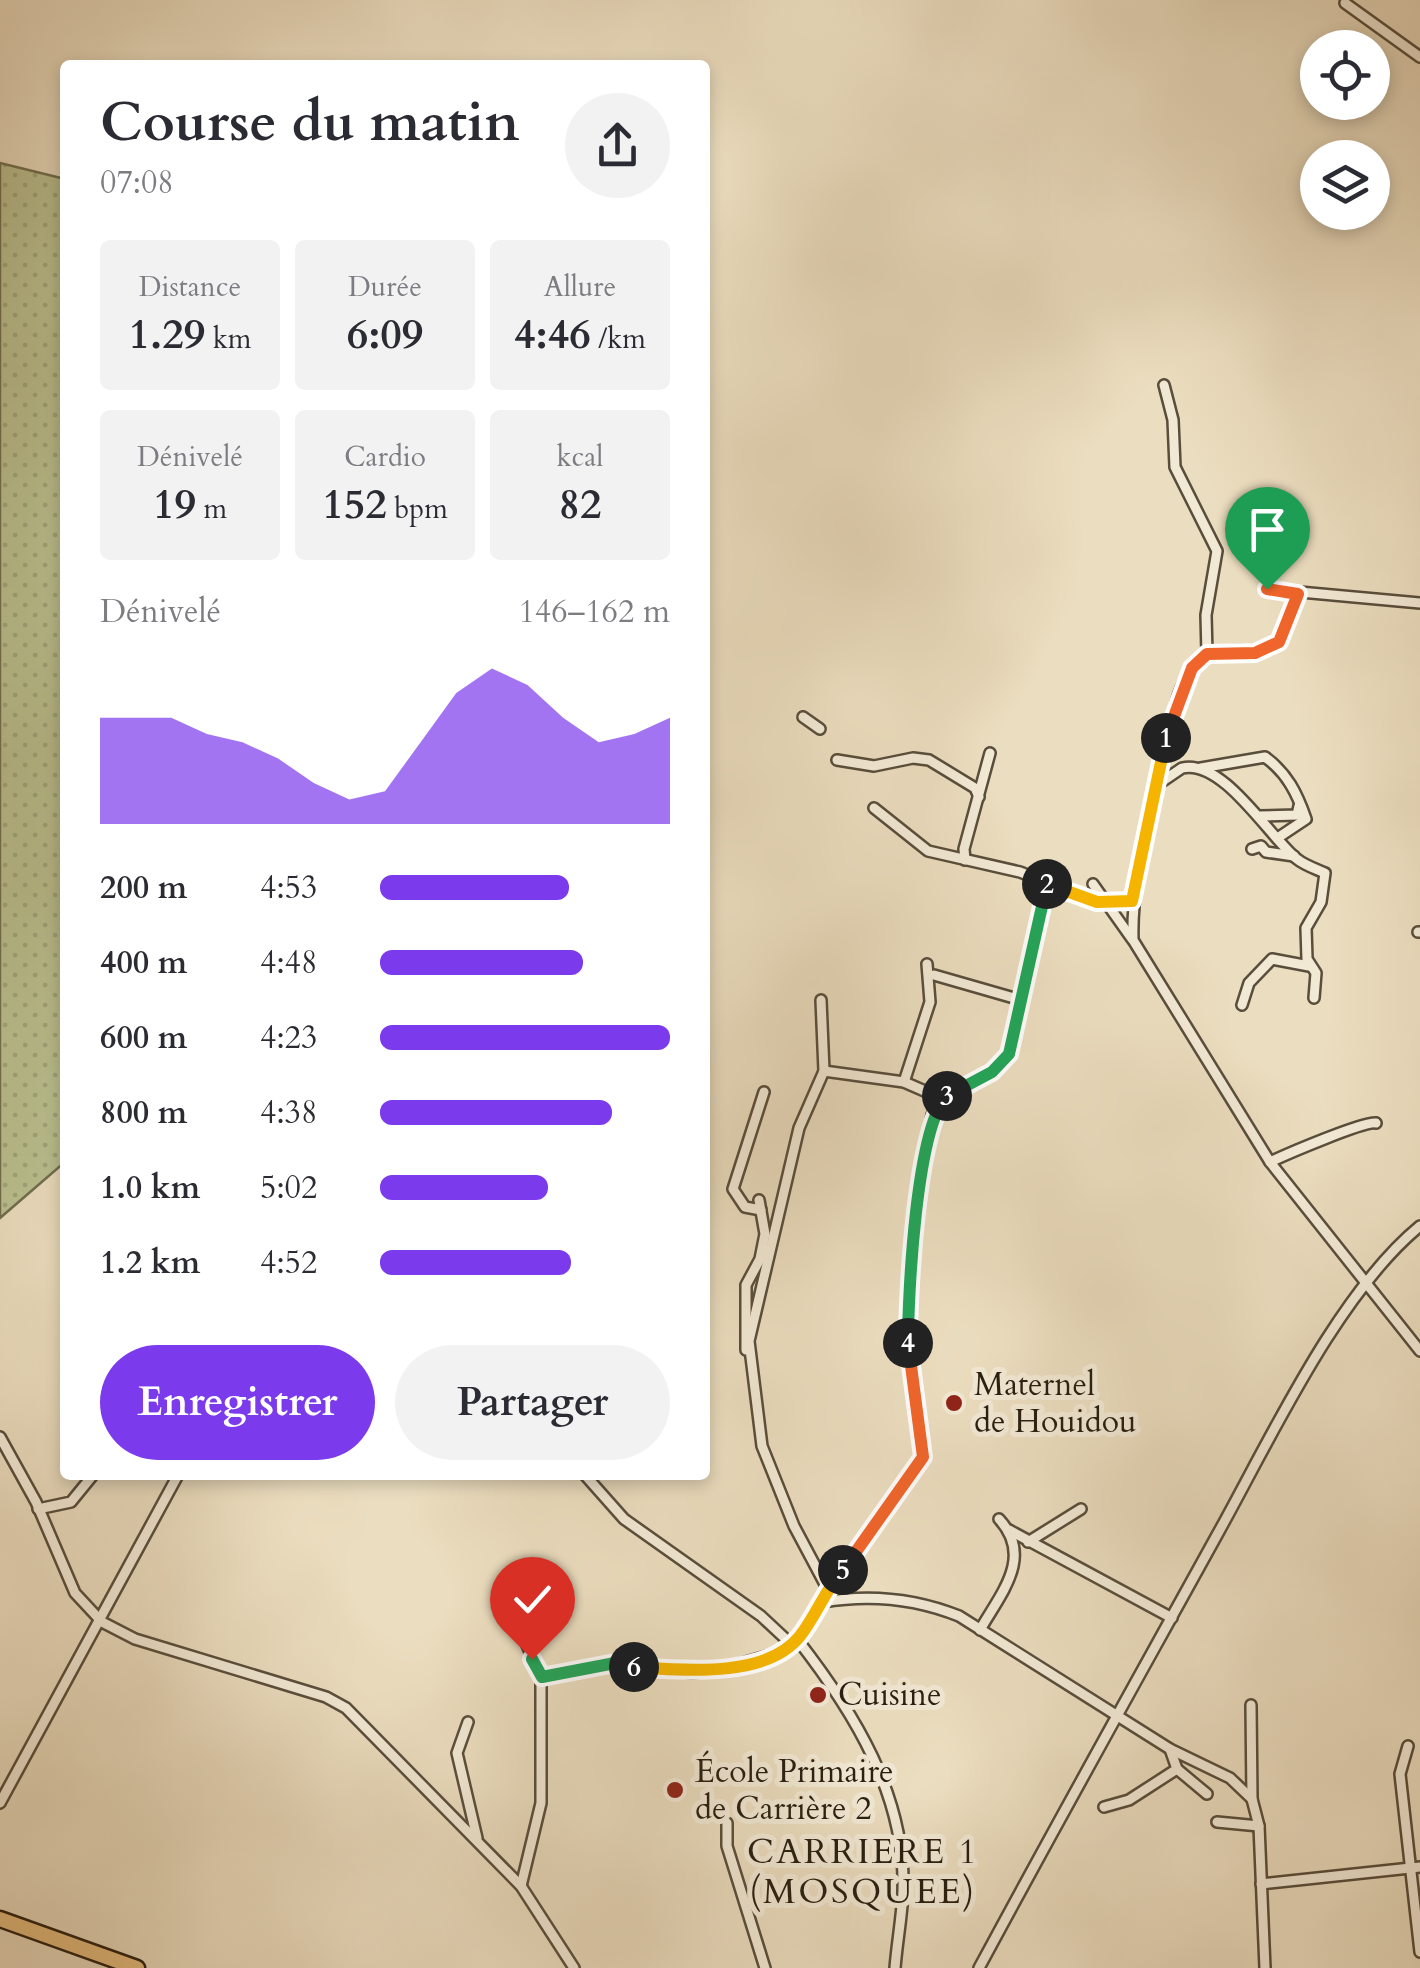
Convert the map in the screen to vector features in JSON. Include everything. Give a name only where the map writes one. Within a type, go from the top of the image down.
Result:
[{"type":"highway","points":[[0,1919],[137,1968]]},
{"type":"street","points":[[1345,3],[1420,57]]},
{"type":"street","points":[[1164,385],[1174,420],[1175,468],[1217,551],[1206,615],[1207,654]]},
{"type":"street","points":[[1267,589],[1298,594],[1318,590],[1420,603]]},
{"type":"street","points":[[1132,940],[1132,901],[1167,727],[1192,668],[1207,654],[1271,649],[1284,632],[1298,594]]},
{"type":"street","points":[[803,718],[820,729]]},
{"type":"street","points":[[966,860],[964,849],[990,752]]},
{"type":"street","points":[[1157,785],[1182,768],[1198,769],[1265,757],[1285,774],[1306,819],[1279,836]]},
{"type":"street","points":[[837,760],[874,766],[913,758],[929,760],[976,788],[978,797]]},
{"type":"street","points":[[1198,769],[1260,816],[1294,856]]},
{"type":"street","points":[[1260,816],[1298,815],[1300,802]]},
{"type":"street","points":[[874,808],[928,851],[1020,872],[1106,902],[1132,901]]},
{"type":"street","points":[[1252,849],[1261,846],[1266,852],[1294,856],[1325,873],[1321,902],[1306,928],[1316,973],[1314,998]]},
{"type":"street","points":[[542,1677],[615,1663],[692,1673],[753,1660],[794,1642],[822,1602],[827,1588],[851,1562],[923,1457],[908,1364],[908,1310],[914,1225],[932,1115],[943,1099],[992,1072],[1009,1054],[1045,883]]},
{"type":"street","points":[[1093,884],[1270,1162],[1420,1352]]},
{"type":"street","points":[[1242,1004],[1249,983],[1272,959],[1292,964],[1299,960],[1312,966]]},
{"type":"street","points":[[904,1082],[930,1002],[927,964]]},
{"type":"street","points":[[934,974],[1021,1000]]},
{"type":"street","points":[[750,1367],[751,1332],[769,1270],[780,1198],[799,1128],[824,1071],[820,1000]]},
{"type":"street","points":[[824,1071],[904,1082],[943,1099]]},
{"type":"street","points":[[764,1092],[734,1189],[745,1207],[760,1205],[766,1234],[746,1285],[742,1338],[762,1446],[794,1526],[827,1588]]},
{"type":"street","points":[[1270,1162],[1316,1140],[1335,1139],[1364,1122],[1376,1123]]},
{"type":"street","points":[[979,1968],[1246,1480],[1364,1282],[1420,1226]]},
{"type":"street","points":[[0,1437],[38,1508],[76,1594],[102,1622],[135,1639],[336,1701],[521,1886],[574,1968]]},
{"type":"street","points":[[38,1508],[71,1502],[88,1480]]},
{"type":"street","points":[[0,1803],[102,1622],[175,1480]]},
{"type":"street","points":[[589,1480],[624,1518],[794,1642],[875,1754],[900,1846],[903,1890],[895,1968]]},
{"type":"street","points":[[1016,1550],[1081,1510]]},
{"type":"street","points":[[999,1519],[1029,1542],[1172,1618]]},
{"type":"street","points":[[980,1630],[1015,1568],[1016,1550],[1009,1530]]},
{"type":"street","points":[[521,1886],[541,1803],[542,1677],[526,1643],[533,1588]]},
{"type":"street","points":[[822,1602],[858,1596],[932,1605],[1120,1714],[1170,1749],[1230,1778],[1252,1799]]},
{"type":"street","points":[[1251,1706],[1252,1799],[1259,1826],[1265,1968]]},
{"type":"street","points":[[468,1722],[457,1753],[477,1838]]},
{"type":"street","points":[[1408,1746],[1400,1774],[1415,1867],[1420,1952]]},
{"type":"street","points":[[1170,1749],[1176,1769],[1207,1794]]},
{"type":"street","points":[[1104,1806],[1129,1800],[1176,1769]]},
{"type":"street","points":[[1217,1822],[1259,1826]]},
{"type":"street","points":[[727,1823],[727,1846],[765,1968]]},
{"type":"street","points":[[1261,1884],[1415,1867]]},
{"type":"green space","points":[[0,163],[60,178],[60,1166],[0,1218]]},
{"type":"place","name":"Maternel de Houidou","points":[[954,1403]]},
{"type":"place","name":"Cuisine","points":[[818,1695]]},
{"type":"place","name":"École Primaire de Carrière 2","points":[[675,1790]]},
{"type":"district","name":"CARRIERE 1 (MOSQUEE)","points":[[863,1872]]},
{"type":"route","points":[[532,1659],[542,1677],[615,1663],[692,1673],[774,1654],[798,1639],[827,1588],[851,1562],[919,1467],[925,1446],[908,1364],[908,1310],[914,1225],[932,1115],[943,1099],[992,1072],[1009,1054],[1045,883],[1097,902],[1132,901],[1150,810],[1164,764],[1167,727],[1192,668],[1207,654],[1255,653],[1271,649],[1279,642],[1298,594],[1267,589]]}]
